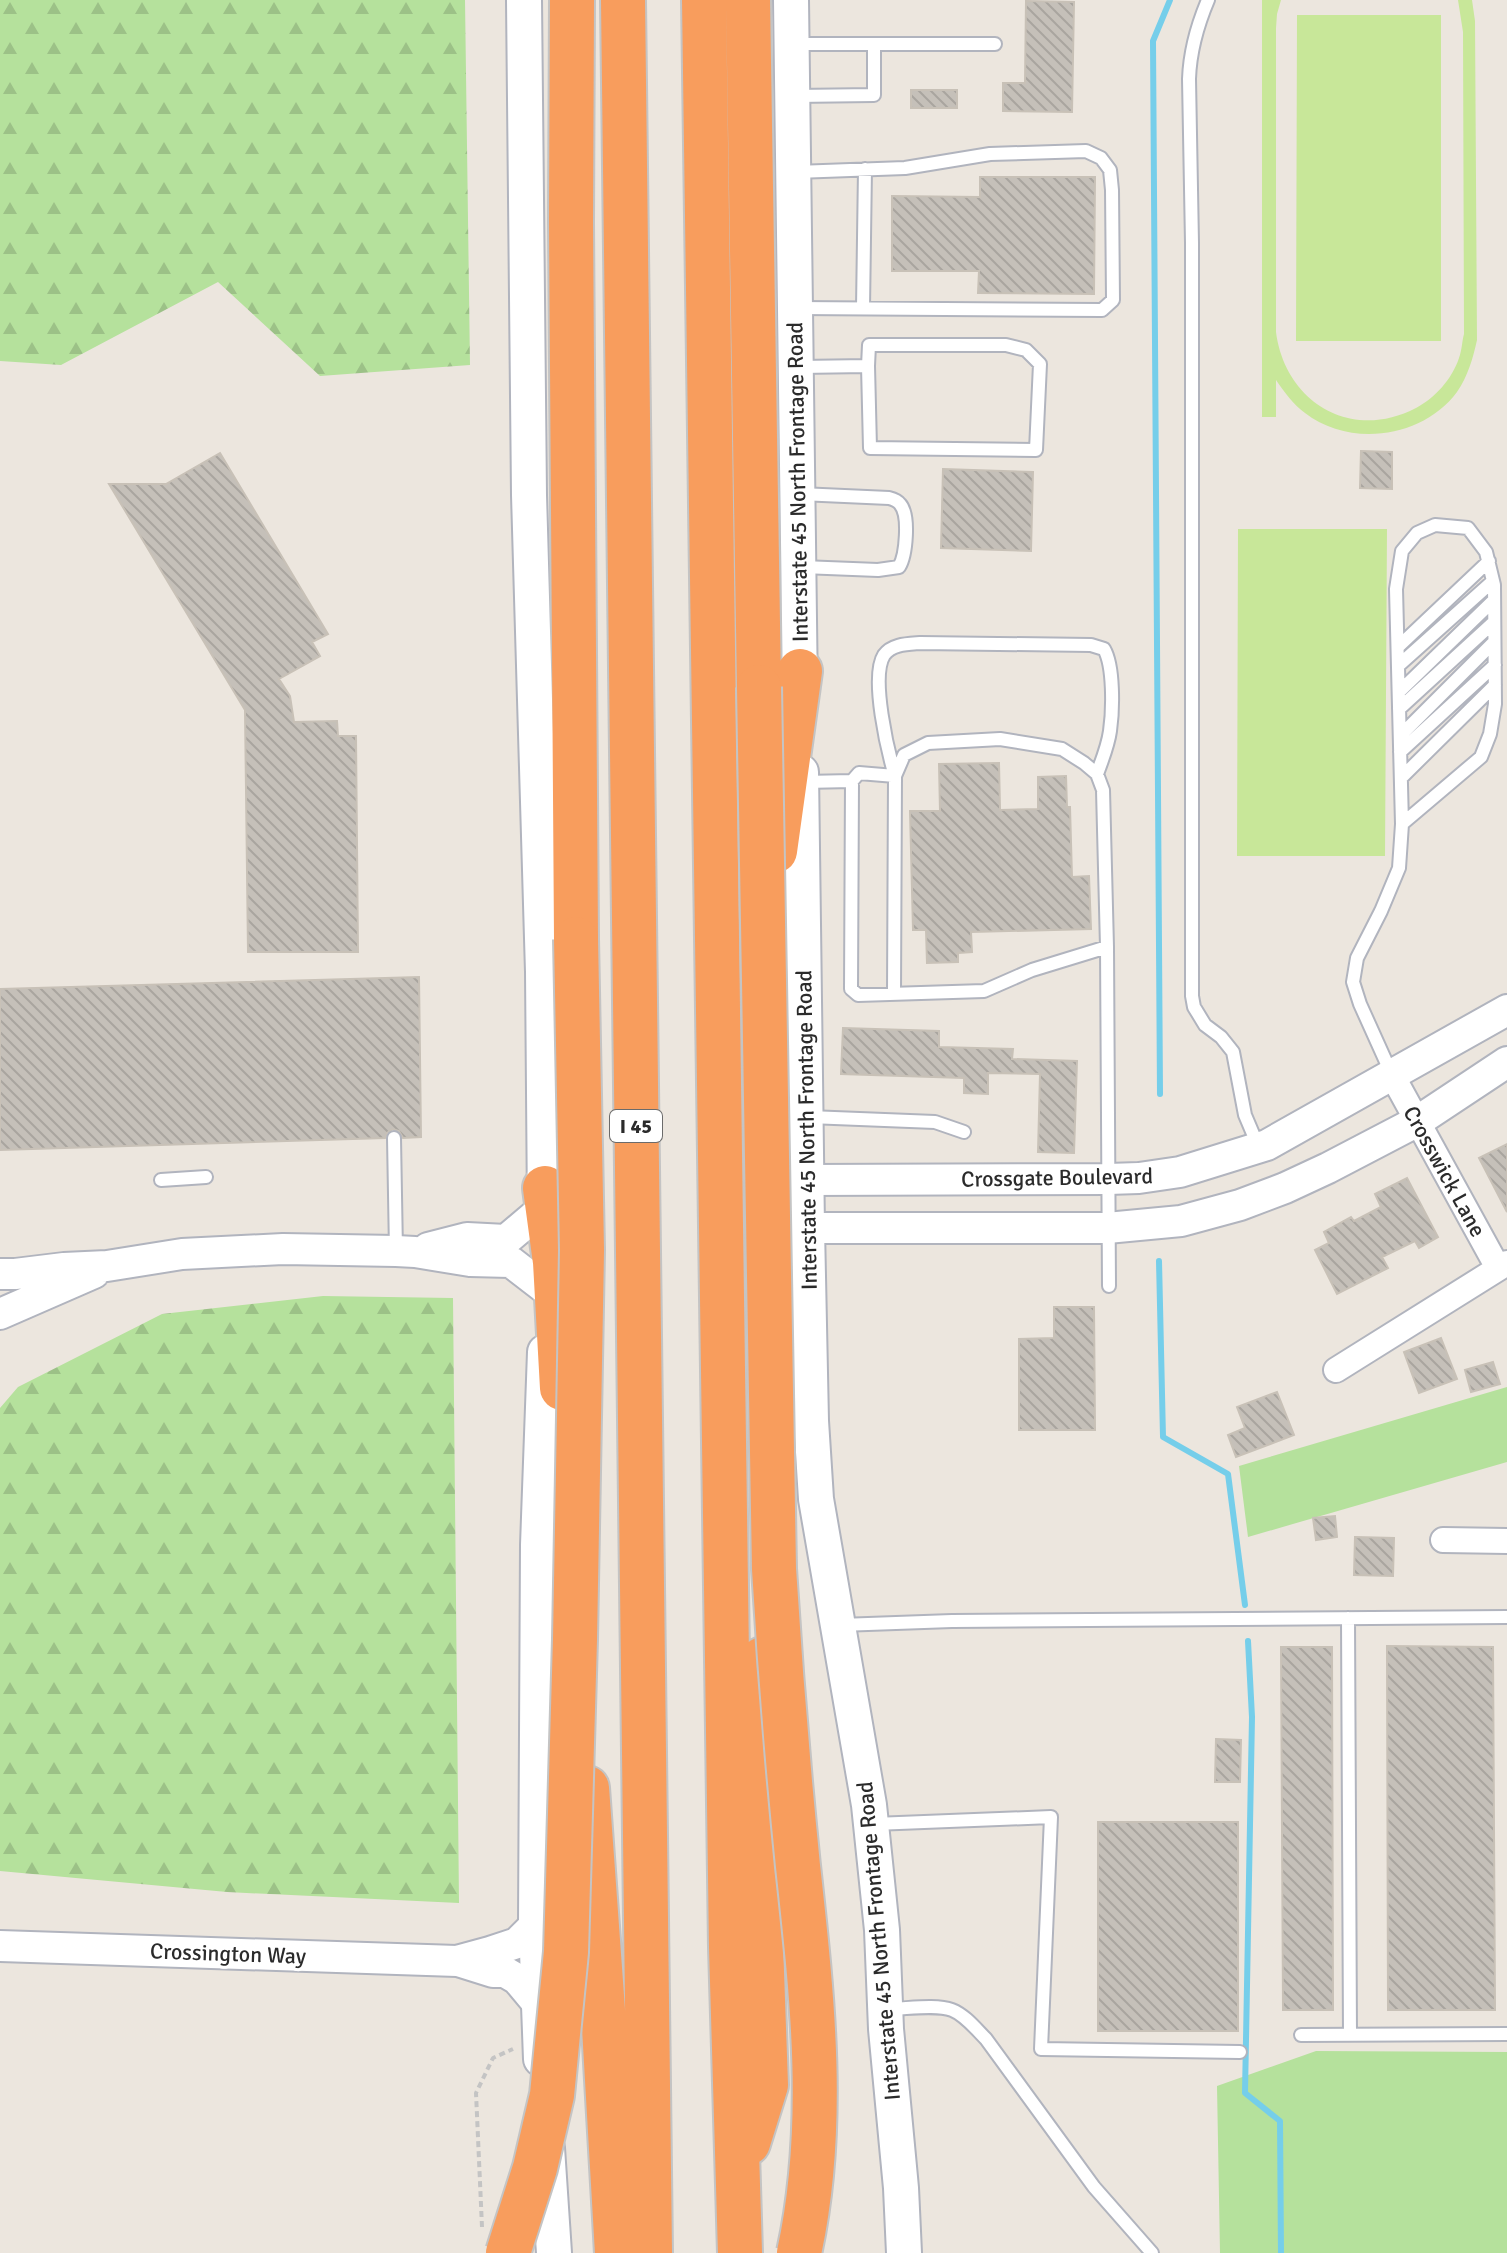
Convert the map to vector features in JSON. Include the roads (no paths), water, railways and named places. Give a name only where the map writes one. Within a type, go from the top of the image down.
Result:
[{"type":"highway","points":[[495,2242],[535,2168],[552,2095],[566,1952],[582,1250],[576,939],[572,0]]},
{"type":"highway","name":"I 45","points":[[623,0],[650,2253]]},
{"type":"highway","points":[[704,0],[730,1883],[740,2253]]},
{"type":"highway","points":[[748,0],[774,1569],[814,2045],[812,2167],[799,2253]]},
{"type":"highway","points":[[736,2180],[766,2085],[761,1928],[770,883],[800,671]]},
{"type":"highway","points":[[545,1198],[555,1262],[617,2253]]},
{"type":"main road","points":[[524,0],[529,495],[543,972],[546,1289],[538,1545],[536,1924],[554,2253]]},
{"type":"main road","name":"Interstate 45 North Frontage Road","points":[[791,0],[811,1421],[816,1499],[871,1824],[882,1930],[904,2253]]},
{"type":"street","name":"Crossgate Boulevard","points":[[807,1180],[1108,1179],[1180,1172],[1267,1145],[1507,1010]]},
{"type":"street","points":[[807,1228],[1107,1228],[1181,1221],[1240,1205],[1314,1175],[1418,1121],[1507,1062]]},
{"type":"street","name":"Crosswick Lane","points":[[1392,1075],[1503,1266]]},
{"type":"street","points":[[405,1252],[467,1238],[506,1240],[545,1198]]},
{"type":"street","points":[[0,1274],[107,1266],[182,1254],[283,1249],[405,1252],[470,1261],[511,1262],[546,1289]]},
{"type":"street","points":[[0,1314],[69,1286],[107,1266]]},
{"type":"street","points":[[1336,1370],[1503,1266]]},
{"type":"street","points":[[1443,1540],[1507,1541]]},
{"type":"street","name":"Crossington Way","points":[[457,1961],[517,1943],[536,1924]]},
{"type":"street","name":"Crossington Way","points":[[0,1946],[457,1961],[493,1972],[505,1972],[517,1979],[538,2004]]},
{"type":"lane","points":[[1208,0],[1194,38],[1189,79],[1192,243],[1192,996],[1194,1007],[1205,1025],[1221,1037],[1233,1052],[1245,1115],[1259,1148]]},
{"type":"lane","points":[[791,44],[995,44]]},
{"type":"lane","points":[[792,96],[874,95],[874,44]]},
{"type":"lane","points":[[793,172],[905,168],[990,154],[1086,151],[1101,158],[1110,170],[1112,190],[1113,300],[1102,310],[795,308]]},
{"type":"lane","points":[[863,308],[865,169]]},
{"type":"lane","points":[[869,345],[1006,345],[1026,350],[1040,364],[1036,450],[870,448],[868,366],[869,345]]},
{"type":"lane","points":[[795,367],[868,366]]},
{"type":"lane","points":[[797,494],[889,498],[899,502],[904,510],[905,522],[903,560],[899,567],[878,570],[798,567]]},
{"type":"lane","points":[[1392,1075],[1353,982],[1357,958],[1399,868],[1402,824],[1396,589],[1402,551],[1417,533],[1435,525],[1468,528],[1486,552],[1493,581],[1495,704],[1490,734],[1481,757],[1402,824]]},
{"type":"lane","points":[[1398,647],[1489,561]]},
{"type":"lane","points":[[1398,666],[1493,581]]},
{"type":"lane","points":[[1399,692],[1494,600]]},
{"type":"lane","points":[[1399,709],[1494,622]]},
{"type":"lane","points":[[1400,736],[1494,642]]},
{"type":"lane","points":[[894,993],[895,776],[881,709],[880,670],[884,656],[897,645],[920,643],[1091,645],[1104,649],[1110,659],[1111,730],[1097,774]]},
{"type":"lane","points":[[1400,752],[1495,665]]},
{"type":"lane","points":[[1401,778],[1495,685]]},
{"type":"lane","points":[[895,776],[904,755],[928,743],[1000,739],[1062,749],[1097,774],[1103,790],[1107,947],[1109,1286]]},
{"type":"lane","points":[[895,776],[859,773],[852,781],[851,989],[858,995],[984,991],[1032,970],[1107,947]]},
{"type":"lane","points":[[801,782],[852,781]]},
{"type":"lane","points":[[806,1117],[935,1122],[964,1132]]},
{"type":"lane","points":[[394,1138],[405,1252]]},
{"type":"lane","points":[[161,1180],[206,1177]]},
{"type":"lane","points":[[836,1625],[952,1621],[1507,1617]]},
{"type":"lane","points":[[1348,1618],[1350,2035]]},
{"type":"lane","points":[[871,1824],[1051,1817],[1041,2049],[1240,2052]]},
{"type":"lane","points":[[885,2009],[952,2010],[969,2022],[986,2039],[1094,2187],[1152,2253]]},
{"type":"lane","points":[[1301,2035],[1507,2034]]},
{"type":"waterway","points":[[1160,1094],[1153,41],[1170,0]]},
{"type":"waterway","points":[[1159,1261],[1163,1437],[1228,1474],[1245,1605]]},
{"type":"waterway","points":[[1248,1641],[1252,1717],[1245,2093],[1280,2121],[1281,2253]]}]
